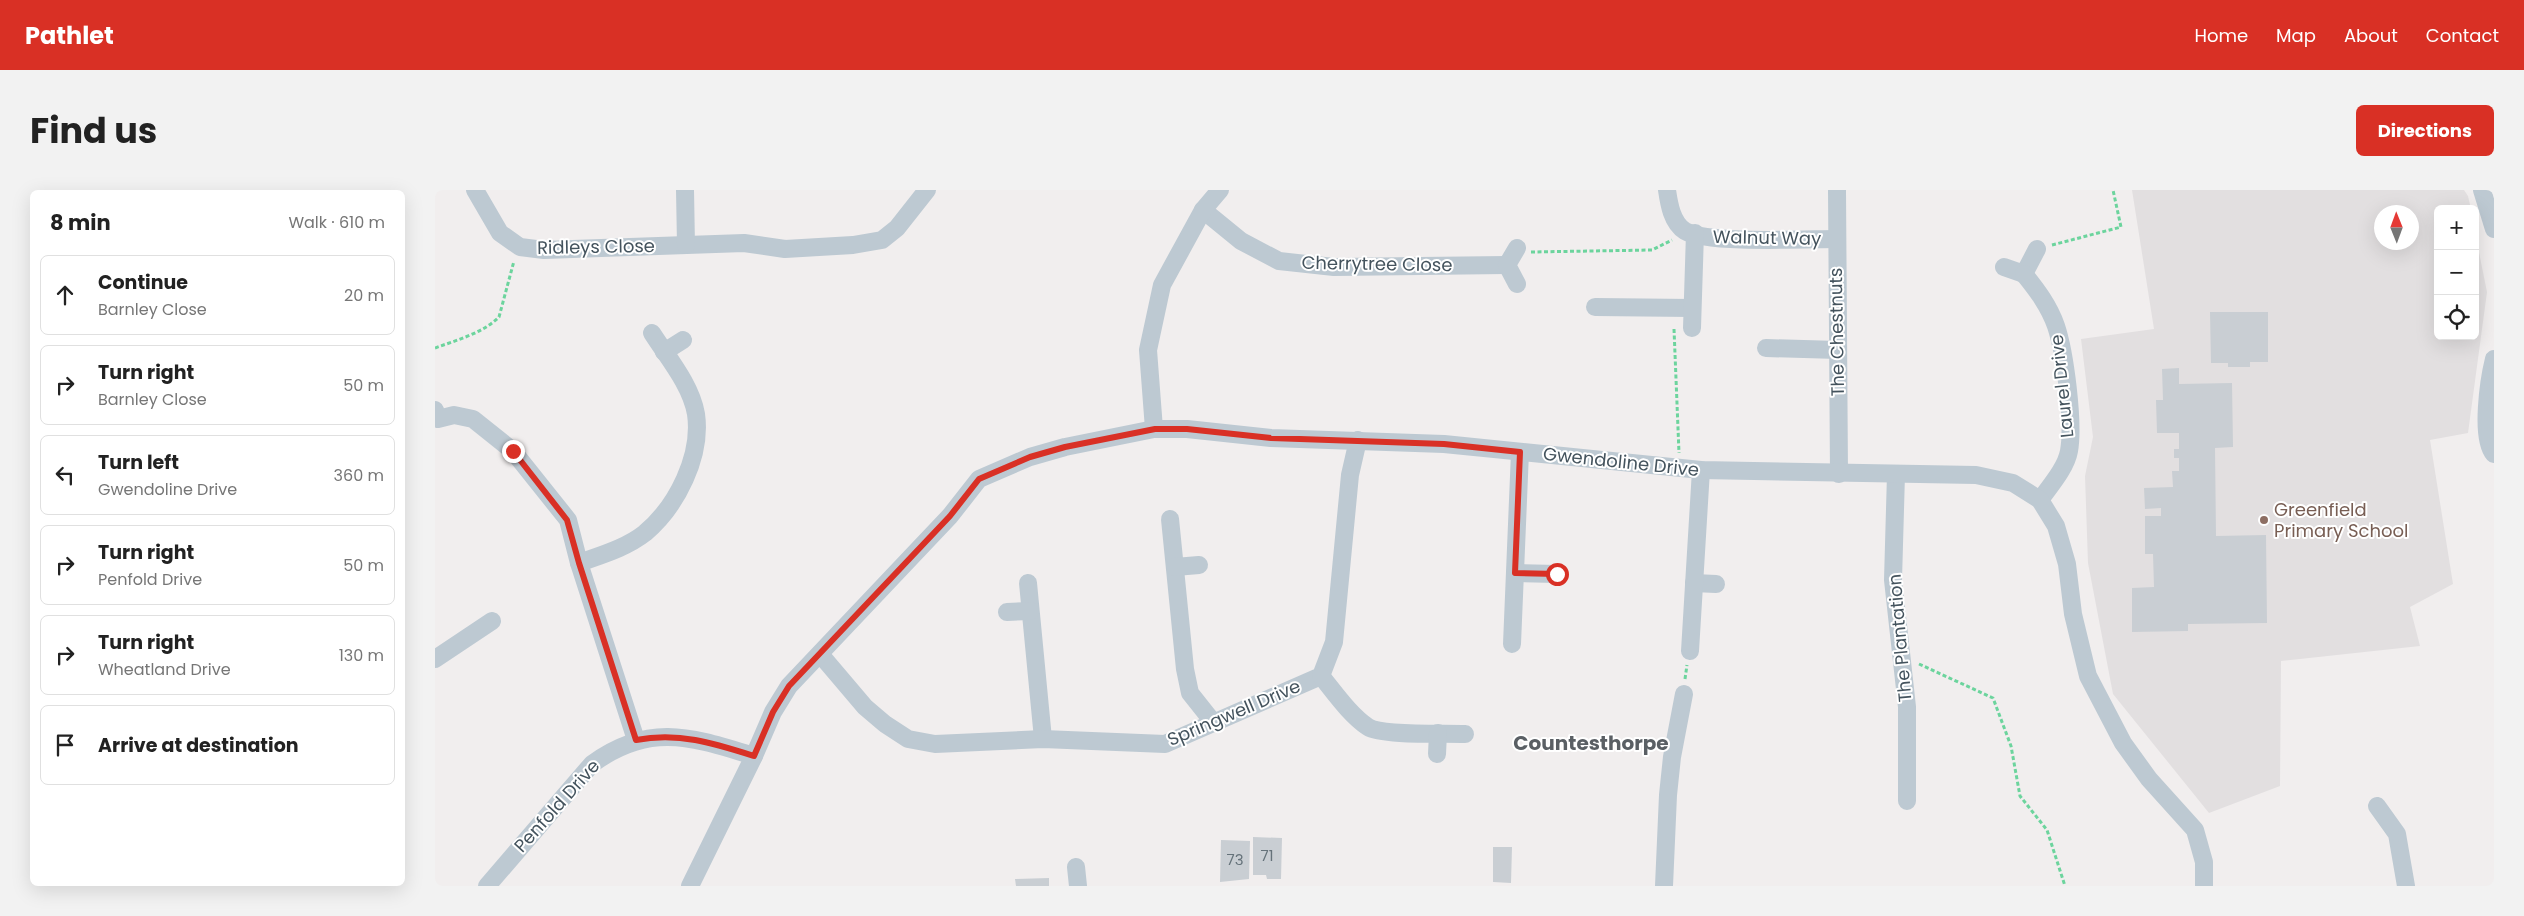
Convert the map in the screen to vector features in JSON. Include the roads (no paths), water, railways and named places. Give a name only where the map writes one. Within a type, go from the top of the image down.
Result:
[{"type":"street","name":"Ridleys Close","points":[[475,190],[500,233],[520,247],[544,250],[743,243],[785,249],[853,245],[882,240],[897,228],[927,190]]},
{"type":"street","points":[[685,190],[685,245]]},
{"type":"street","points":[[1155,429],[1149,350],[1162,285],[1203,210],[1220,190]]},
{"type":"street","name":"Walnut Way","points":[[1667,190],[1670,211],[1685,231],[1695,234],[1714,238],[1836,239]]},
{"type":"street","name":"The Chestnuts","points":[[1837,190],[1839,474]]},
{"type":"street","points":[[2482,190],[2494,229]]},
{"type":"street","name":"Cherrytree Close","points":[[1203,210],[1241,241],[1279,261],[1334,267],[1507,265]]},
{"type":"street","points":[[1692,328],[1695,234]]},
{"type":"street","points":[[1517,248],[1507,265],[1517,284]]},
{"type":"street","points":[[2004,267],[2024,274],[2037,249]]},
{"type":"street","name":"Laurel Drive","points":[[2024,274],[2042,296],[2056,326],[2063,359],[2070,420],[2069,452],[2054,481],[2040,500]]},
{"type":"street","points":[[1595,307],[1692,308]]},
{"type":"street","points":[[579,563],[619,548],[645,532],[667,508],[687,478],[696,437],[695,413],[686,387],[652,333]]},
{"type":"street","points":[[664,352],[683,340]]},
{"type":"street","points":[[1766,348],[1838,350]]},
{"type":"street","points":[[2494,358],[2490,372],[2487,413],[2489,449],[2494,454]]},
{"type":"street","points":[[436,417],[454,415],[473,419],[513,451],[567,520],[636,740]]},
{"type":"street","name":"Gwendoline Drive","points":[[689,886],[754,756],[773,712],[789,686],[950,516],[979,479],[1030,457],[1065,447],[1155,429],[1187,429],[1271,438],[1444,444],[1701,470],[1976,475],[2013,483],[2040,500],[2056,526],[2067,564],[2073,614],[2088,676],[2123,743],[2149,779],[2195,830],[2205,862],[2204,886]]},
{"type":"street","name":"Springwell Drive","points":[[821,654],[865,708],[908,739],[935,744],[1043,738],[1165,744],[1321,676],[1334,642],[1350,476],[1358,440]]},
{"type":"street","points":[[1512,644],[1520,452]]},
{"type":"street","points":[[1690,651],[1701,470]]},
{"type":"street","name":"The Plantation","points":[[1897,474],[1893,580],[1907,707],[1907,801]]},
{"type":"street","points":[[1170,519],[1185,668],[1190,693],[1213,722]]},
{"type":"street","points":[[1175,567],[1199,565]]},
{"type":"street","points":[[1515,573],[1557,574]]},
{"type":"street","points":[[1694,582],[1716,584]]},
{"type":"street","points":[[1028,583],[1043,738]]},
{"type":"street","points":[[1007,612],[1030,611]]},
{"type":"street","points":[[435,659],[492,621]]},
{"type":"street","points":[[1321,676],[1355,716],[1370,729],[1465,734]]},
{"type":"street","points":[[1664,886],[1668,796],[1672,757],[1684,694]]},
{"type":"street","points":[[1437,754],[1438,733]]},
{"type":"street","name":"Penfold Drive","points":[[487,886],[592,764],[609,751],[636,740],[661,736],[705,741],[754,756]]},
{"type":"street","points":[[2377,806],[2397,834],[2406,886]]},
{"type":"street","points":[[1076,867],[1078,886]]},
{"type":"place","name":"Greenfield Primary School","points":[[2264,520]]},
{"type":"district","name":"Countesthorpe","points":[[1591,743]]}]
